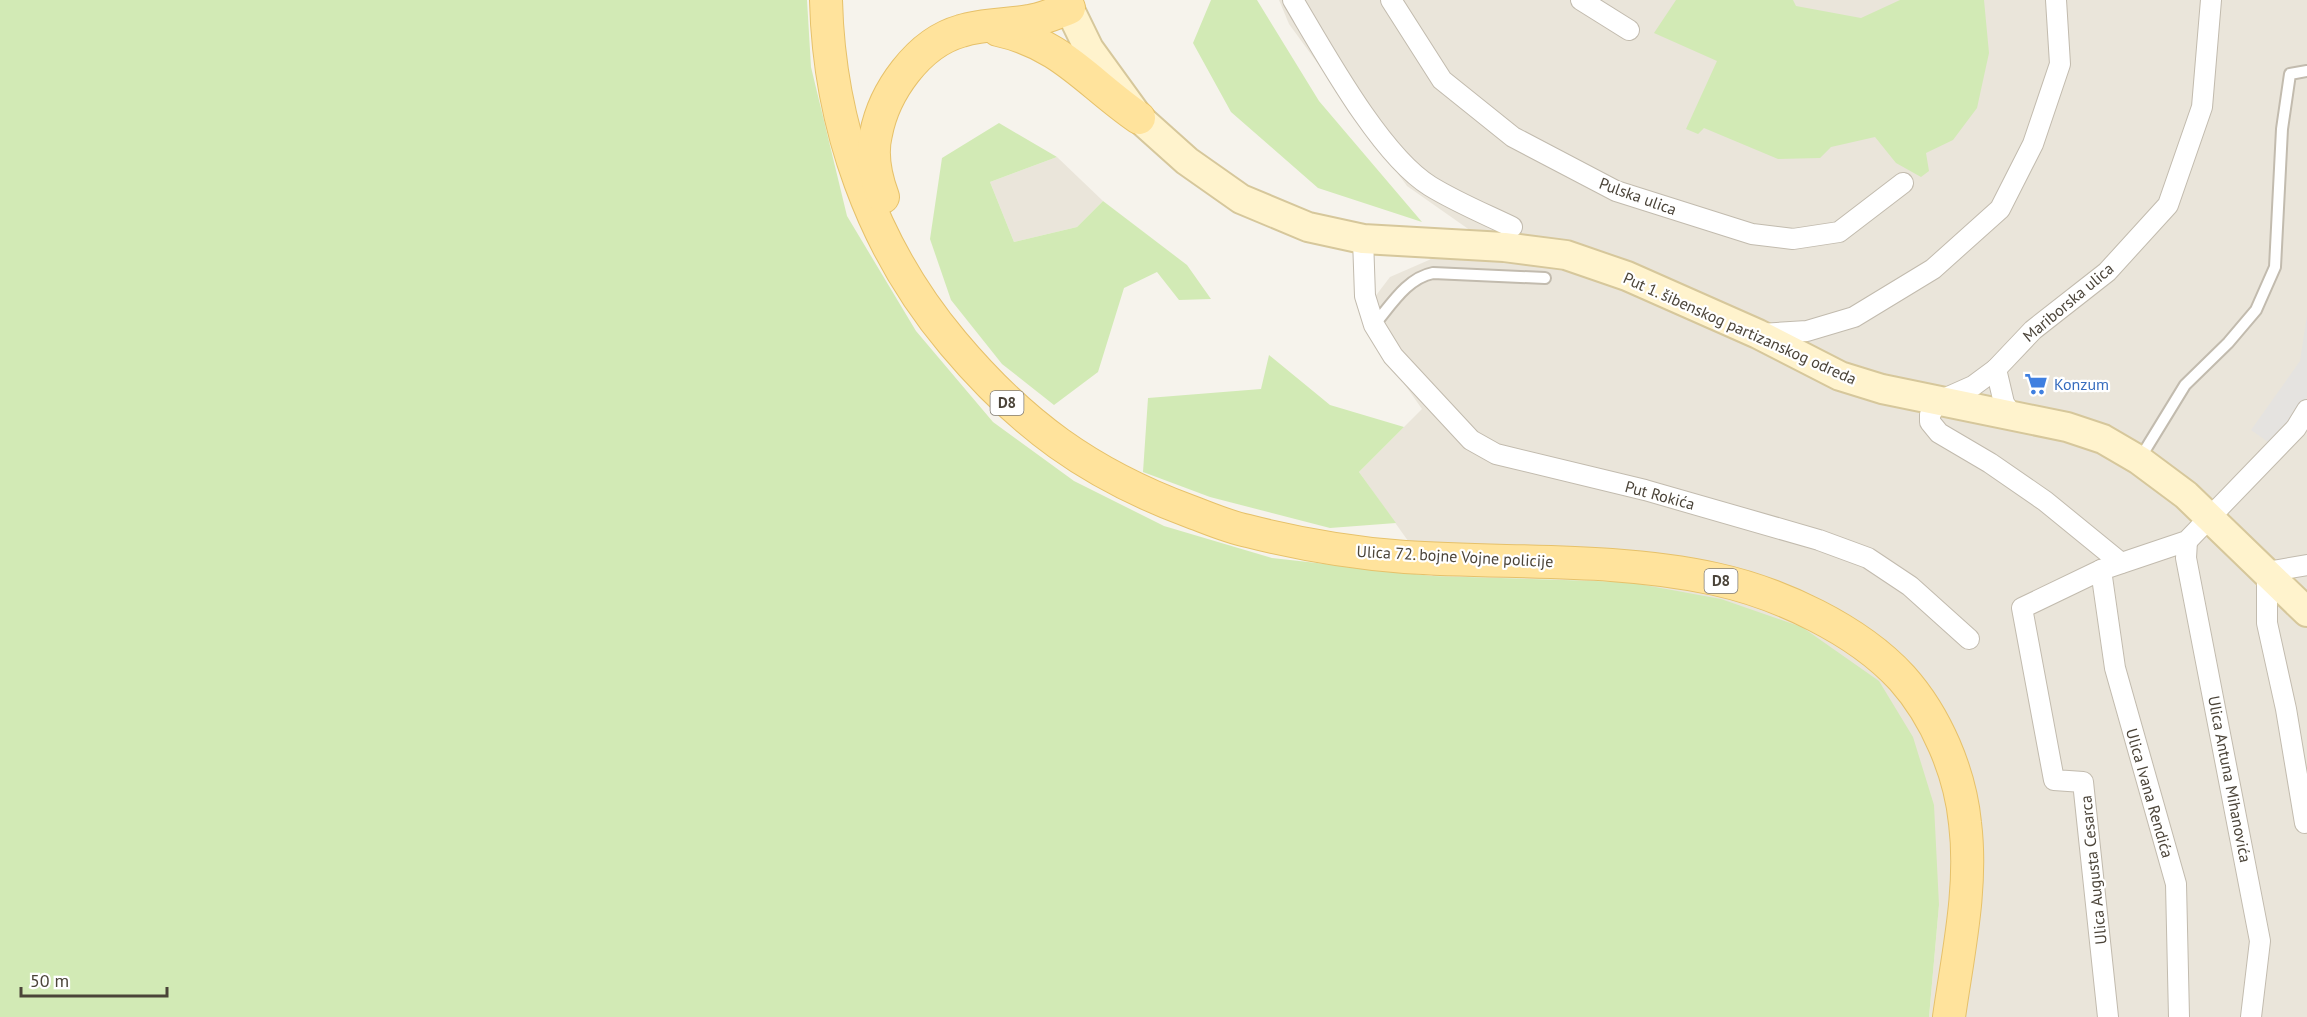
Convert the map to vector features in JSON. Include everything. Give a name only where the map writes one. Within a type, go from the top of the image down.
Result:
[{"type":"main road","name":"Ulica 72. bojne Vojne policije","points":[[826,0],[827,49],[846,141],[862,188],[892,253],[918,297],[984,380],[1023,417],[1102,472],[1167,503],[1242,530],[1315,546],[1399,556],[1649,569],[1716,580],[1782,599],[1833,626],[1873,652],[1902,679],[1927,714],[1946,750],[1957,781],[1965,822],[1967,864],[1965,905],[1949,1017]]},
{"type":"main road","points":[[892,253],[894,234],[874,161],[875,134],[886,102],[902,76],[922,55],[951,35],[982,26],[1030,21],[1073,3]]},
{"type":"main road","points":[[982,26],[1030,38],[1048,47],[1139,118]]},
{"type":"street","points":[[1293,0],[1376,130],[1406,167],[1430,186],[1512,227]]},
{"type":"street","name":"Pulska ulica","points":[[1391,0],[1442,80],[1513,138],[1616,191],[1752,234],[1793,239],[1839,232],[1903,183]]},
{"type":"street","points":[[1581,0],[1629,30]]},
{"type":"street","points":[[1758,334],[1807,331],[1854,317],[1933,269],[2000,209],[2033,144],[2060,64],[2056,0]]},
{"type":"street","name":"Mariborska ulica","points":[[1937,402],[1973,386],[1996,369],[2033,330],[2107,272],[2168,206],[2202,107],[2211,0]]},
{"type":"street","name":"Put 1. šibenskog partizanskog odreda","points":[[1073,3],[1089,49],[1139,118],[1187,161],[1241,199],[1308,227],[1363,239],[1504,247],[1566,255],[1599,266],[1758,334],[1840,375],[1937,402],[2067,427],[2103,439],[2139,460],[2186,495],[2307,612]]},
{"type":"street","name":"Put Rokića","points":[[1363,239],[1365,296],[1374,325],[1393,356],[1471,440],[1496,454],[1645,490],[1819,540],[1868,558],[1910,585],[1969,639]]},
{"type":"street","points":[[1996,369],[2004,403],[2014,418]]},
{"type":"street","points":[[1937,402],[1930,415],[1930,422],[1939,433],[1990,463],[2045,501],[2121,563]]},
{"type":"street","points":[[2101,570],[2187,541],[2296,428],[2307,410]]},
{"type":"street","name":"Ulica Antuna Mihanovića","points":[[2187,541],[2186,558],[2260,941],[2251,1017]]},
{"type":"street","points":[[2305,824],[2286,709],[2267,622],[2267,572],[2307,566]]},
{"type":"street","name":"Ulica Augusta Cesarca","points":[[2101,570],[2022,608],[2054,780],[2083,782],[2108,1017]]},
{"type":"street","name":"Ulica Ivana Rendića","points":[[2101,570],[2115,668],[2176,884],[2179,1017]]},
{"type":"lane","points":[[2139,460],[2185,385],[2228,343],[2256,310],[2275,267],[2282,129],[2290,74],[2307,71]]},
{"type":"lane","points":[[1374,325],[1409,285],[1421,275],[1434,273],[1545,278]]},
{"type":"shaded area","points":[[1279,0],[2307,0],[2307,1017],[1929,1017],[1939,905],[1628,582],[1433,576],[1359,472],[1422,409],[1367,331],[1374,298],[1390,277],[1429,260],[1474,233],[1407,186],[1289,24]]},
{"type":"shaded area","points":[[1057,157],[1103,201],[1077,227],[1014,242],[990,182]]},
{"type":"shaded area","points":[[2307,315],[2307,397],[2275,447],[2251,430],[2300,361]]},
{"type":"green space","points":[[0,0],[807,0],[811,67],[847,216],[916,331],[993,422],[1074,481],[1164,526],[1272,558],[1433,576],[1628,582],[1721,599],[1802,627],[1879,681],[1913,737],[1934,805],[1939,905],[1929,1017],[0,1017]]},
{"type":"green space","points":[[1211,0],[1257,0],[1319,101],[1422,222],[1318,188],[1231,112],[1193,43]]},
{"type":"green space","points":[[1676,0],[1793,0],[1796,6],[1861,18],[1900,0],[1984,0],[1989,53],[1977,108],[1953,140],[1926,153],[1929,171],[1921,177],[1896,163],[1875,137],[1831,147],[1820,158],[1778,159],[1704,128],[1698,134],[1686,129],[1717,61],[1654,33]]},
{"type":"green space","points":[[999,123],[1057,157],[990,182],[1014,242],[1077,227],[1103,201],[1187,265],[1211,299],[1179,300],[1157,272],[1124,288],[1098,372],[1054,405],[1002,364],[951,300],[930,239],[942,158]]},
{"type":"green space","points":[[1269,355],[1330,405],[1404,427],[1359,472],[1396,523],[1330,528],[1210,497],[1143,472],[1148,398],[1261,389]]},
{"type":"place","name":"Konzum","points":[[2036,384]]}]
